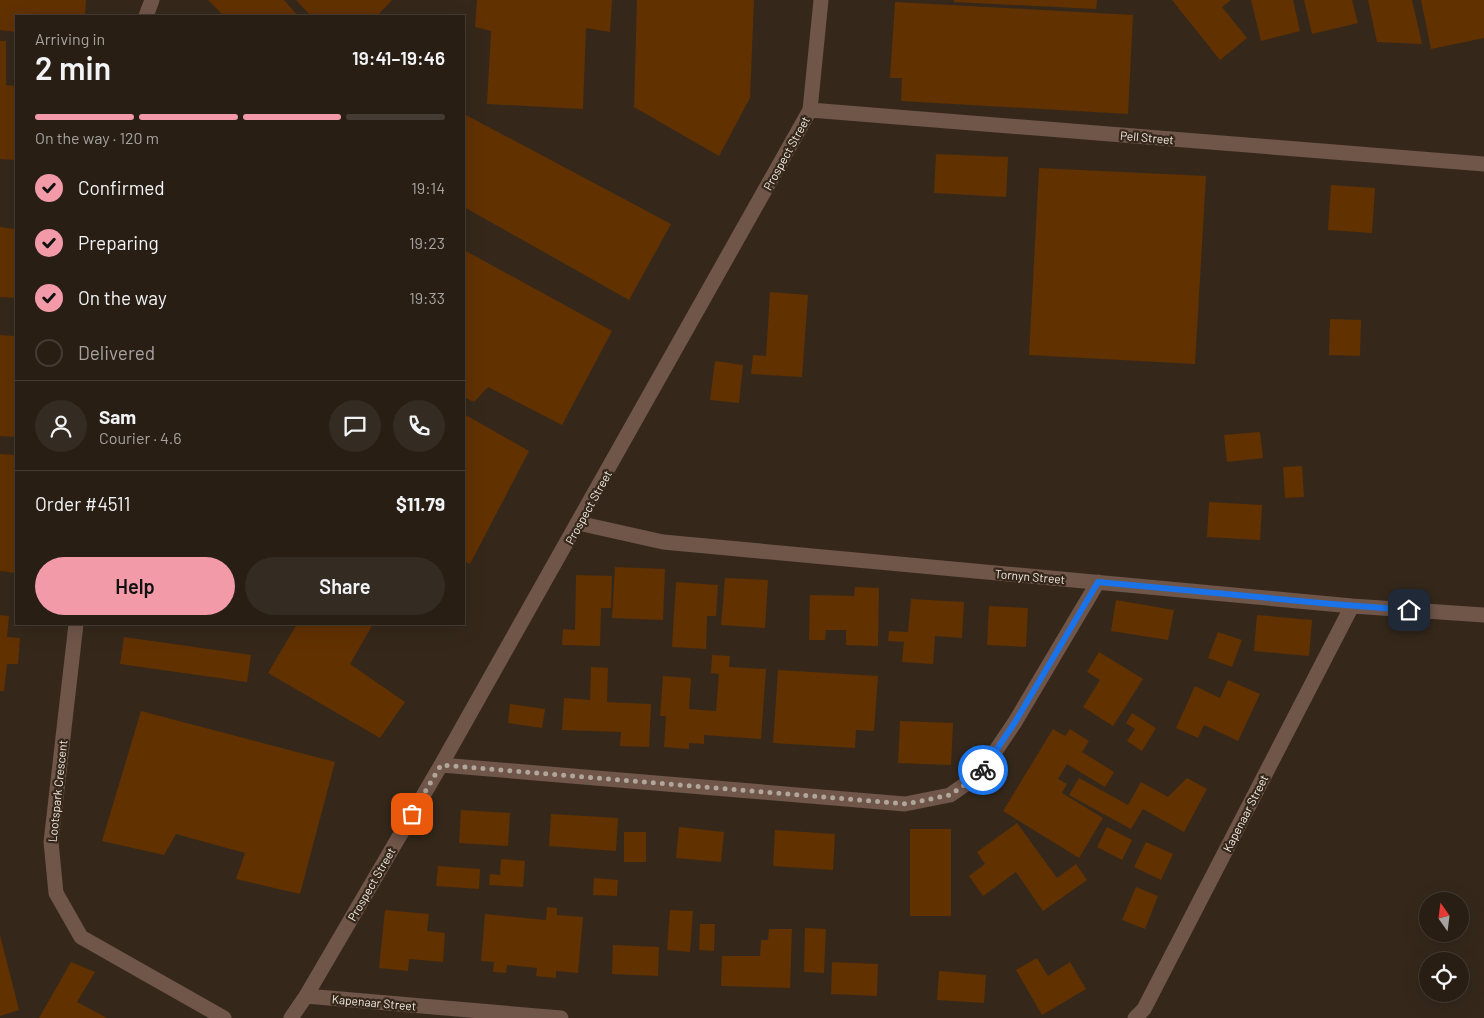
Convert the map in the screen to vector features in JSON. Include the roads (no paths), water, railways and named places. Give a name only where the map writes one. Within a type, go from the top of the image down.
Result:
[{"type":"street","points":[[146,15],[152,0]]},
{"type":"street","name":"Prospect Street","points":[[291,1018],[306,996],[441,765],[810,110],[821,0]]},
{"type":"street","name":"Pell Street","points":[[810,110],[1484,164]]},
{"type":"street","name":"Tornyn Street","points":[[578,523],[663,542],[1352,606],[1484,615]]},
{"type":"street","points":[[441,765],[906,804],[950,795],[980,774],[1015,722],[1098,582]]},
{"type":"street","name":"Kapenaar Street","points":[[1135,1018],[1144,1009],[1352,606]]},
{"type":"street","name":"Lootspark Crescent","points":[[76,625],[50,842],[56,893],[81,938],[224,1018]]},
{"type":"street","name":"Kapenaar Street","points":[[306,996],[561,1018]]}]
